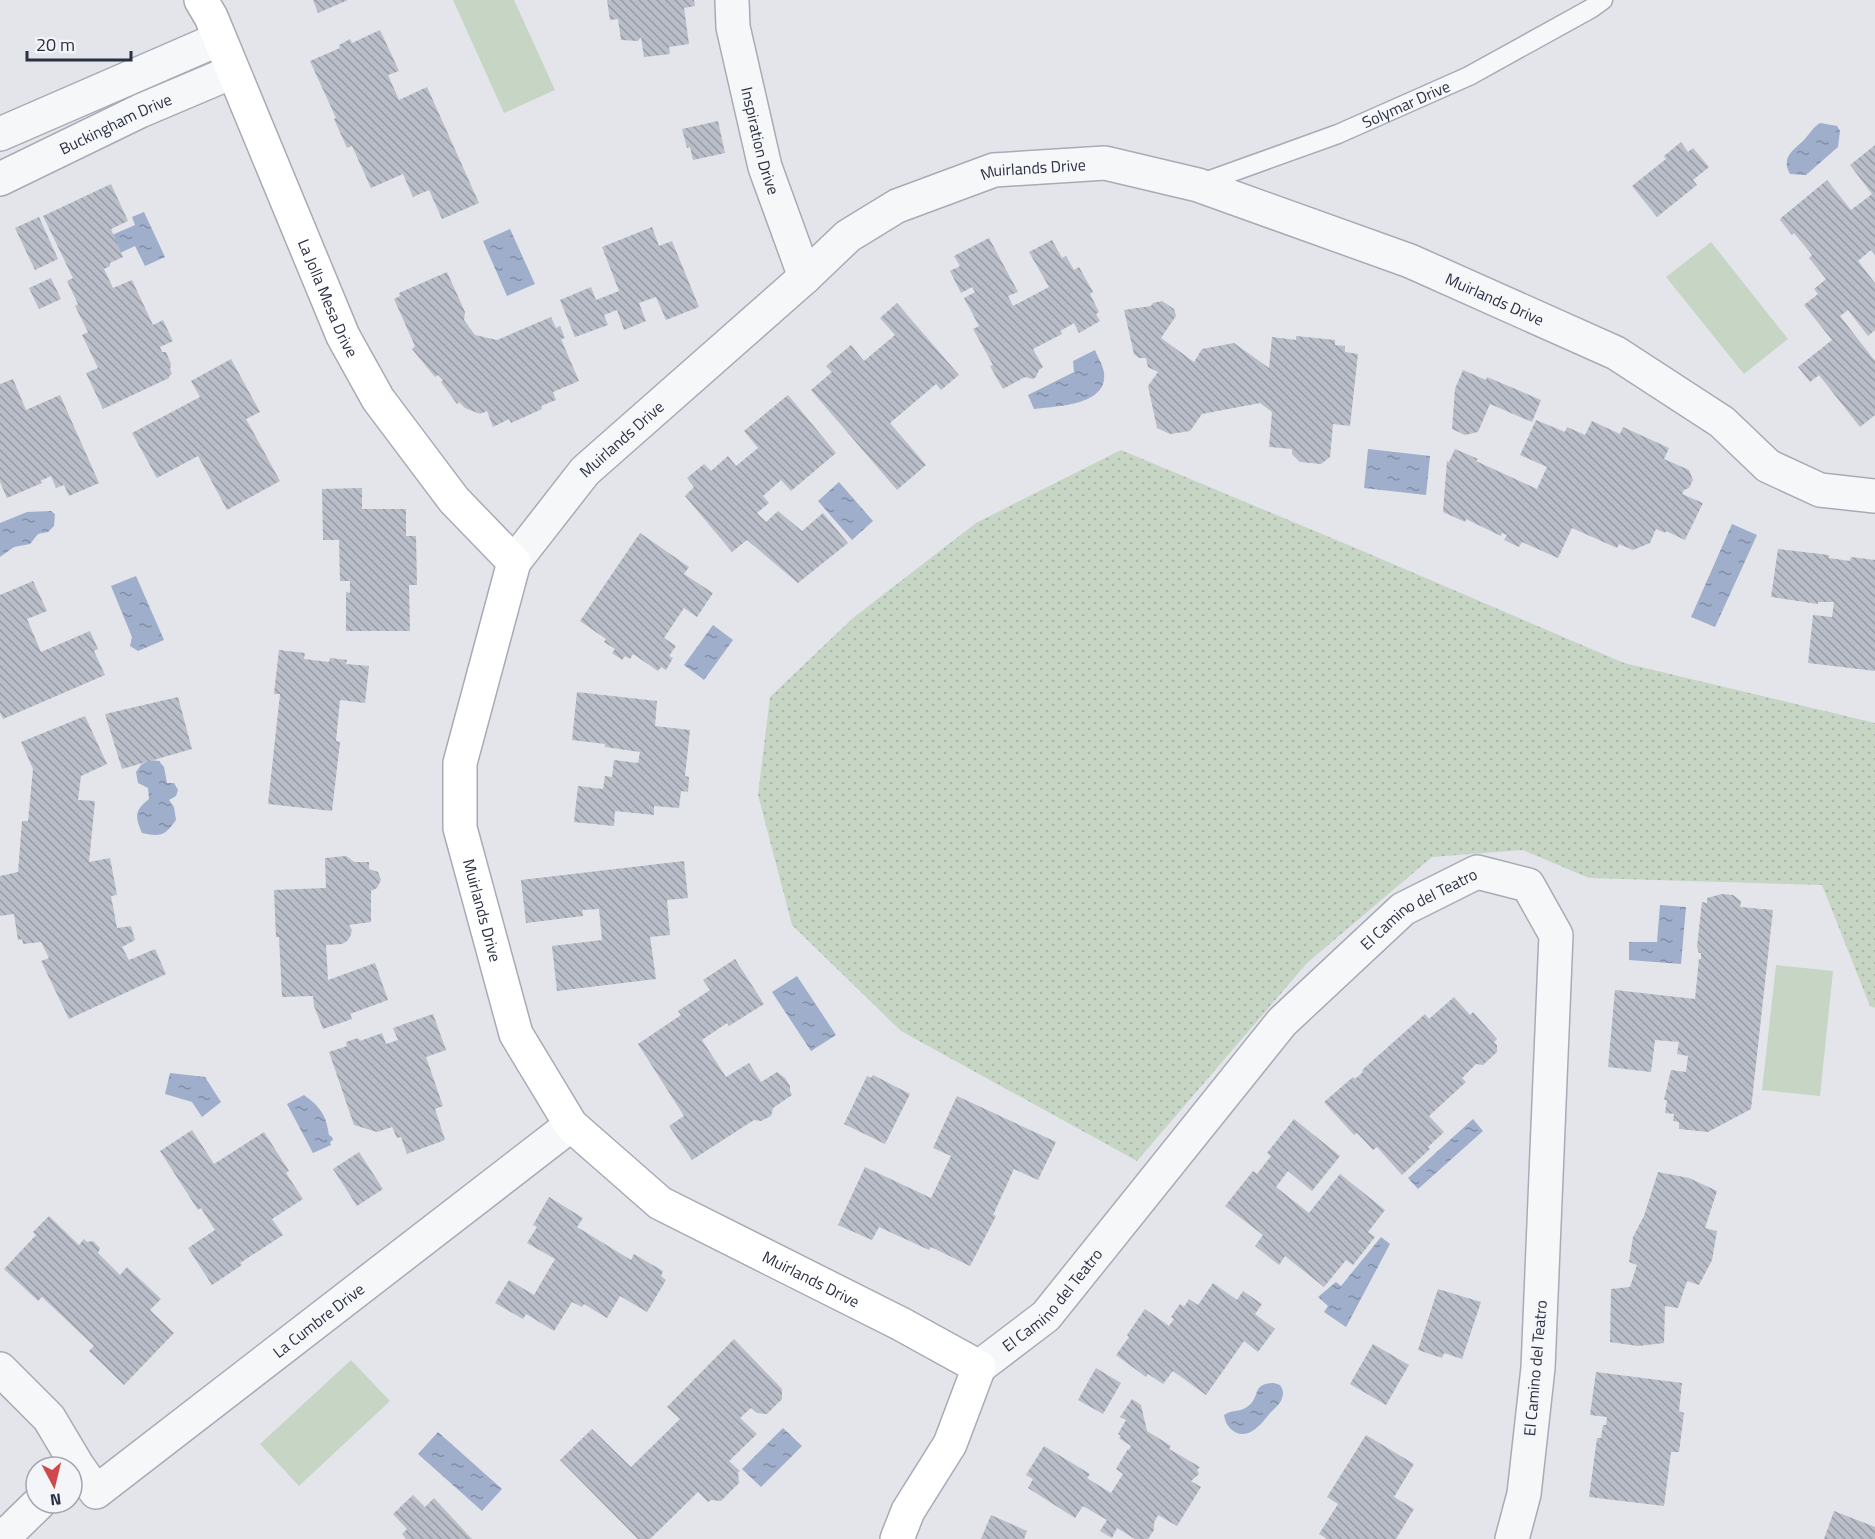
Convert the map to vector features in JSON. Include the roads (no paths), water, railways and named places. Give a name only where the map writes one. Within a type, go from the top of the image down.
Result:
[{"type":"street","name":"La Jolla Mesa Drive","points":[[201,0],[343,336],[378,399],[454,500],[514,562]]},
{"type":"street","name":"Inspiration Drive","points":[[732,0],[733,27],[765,167],[805,277]]},
{"type":"street","points":[[0,134],[219,39]]},
{"type":"street","name":"Buckingham Drive","points":[[0,179],[140,111],[232,72]]},
{"type":"street","name":"Muirlands Drive","points":[[979,1367],[901,1324],[660,1203],[571,1125],[516,1034],[460,828],[460,764],[514,562],[585,471],[805,277],[848,236],[897,206],[994,170],[1106,163],[1198,185],[1410,261],[1616,353],[1722,422],[1768,465],[1820,490],[1875,496]]},
{"type":"street","name":"El Camino del Teatro","points":[[979,1367],[1046,1316],[1282,1022],[1403,909],[1477,872],[1528,885],[1556,935],[1538,1368],[1524,1494],[1512,1539]]},
{"type":"street","name":"La Cumbre Drive","points":[[84,1478],[96,1492],[571,1125]]},
{"type":"street","points":[[897,1539],[908,1511],[950,1444],[979,1367]]},
{"type":"street","points":[[0,1369],[49,1418],[68,1455]]},
{"type":"street","points":[[2,1539],[27,1515]]},
{"type":"lane","name":"Solymar Drive","points":[[1198,185],[1338,134],[1469,76],[1603,0]]},
{"type":"water","points":[[1820,123],[1837,126],[1840,131],[1838,147],[1806,175],[1790,174],[1787,164],[1789,155]]},
{"type":"water","points":[[144,212],[165,257],[145,266],[135,246],[120,253],[112,235],[135,225],[132,217]]},
{"type":"water","points":[[510,229],[535,284],[507,296],[483,241]]},
{"type":"water","points":[[1095,350],[1104,373],[1103,384],[1098,392],[1079,402],[1034,409],[1028,395],[1074,372],[1073,361]]},
{"type":"water","points":[[1368,449],[1430,456],[1426,495],[1364,488]]},
{"type":"water","points":[[839,482],[873,521],[852,540],[818,501]]},
{"type":"water","points":[[51,511],[55,514],[54,526],[48,532],[38,534],[30,544],[14,547],[0,557],[0,523],[27,512]]},
{"type":"water","points":[[1732,524],[1757,535],[1715,627],[1691,617]]},
{"type":"water","points":[[136,576],[164,640],[138,651],[130,646],[132,637],[111,586]]},
{"type":"water","points":[[713,625],[733,640],[704,680],[684,665]]},
{"type":"water","points":[[149,760],[159,761],[164,767],[167,783],[174,783],[178,790],[176,796],[169,800],[174,807],[176,820],[169,829],[158,835],[142,833],[137,818],[138,811],[149,799],[148,788],[138,783],[136,772]]},
{"type":"water","points":[[1660,905],[1686,907],[1681,964],[1629,960],[1629,942],[1657,942]]},
{"type":"water","points":[[797,976],[836,1035],[811,1051],[772,992]]},
{"type":"water","points":[[170,1073],[205,1077],[221,1102],[202,1117],[192,1102],[165,1094]]},
{"type":"water","points":[[304,1095],[321,1112],[333,1140],[330,1142],[331,1145],[313,1153],[287,1104]]},
{"type":"water","points":[[1473,1119],[1483,1131],[1418,1189],[1408,1178]]},
{"type":"water","points":[[1381,1237],[1390,1244],[1346,1327],[1324,1312],[1328,1306],[1318,1297],[1336,1282],[1341,1286]]},
{"type":"water","points":[[1274,1383],[1280,1385],[1283,1391],[1279,1404],[1254,1430],[1244,1434],[1234,1432],[1224,1415],[1247,1407],[1259,1388]]},
{"type":"water","points":[[783,1428],[802,1446],[761,1487],[742,1469]]},
{"type":"water","points":[[438,1432],[502,1489],[482,1511],[418,1454]]}]
